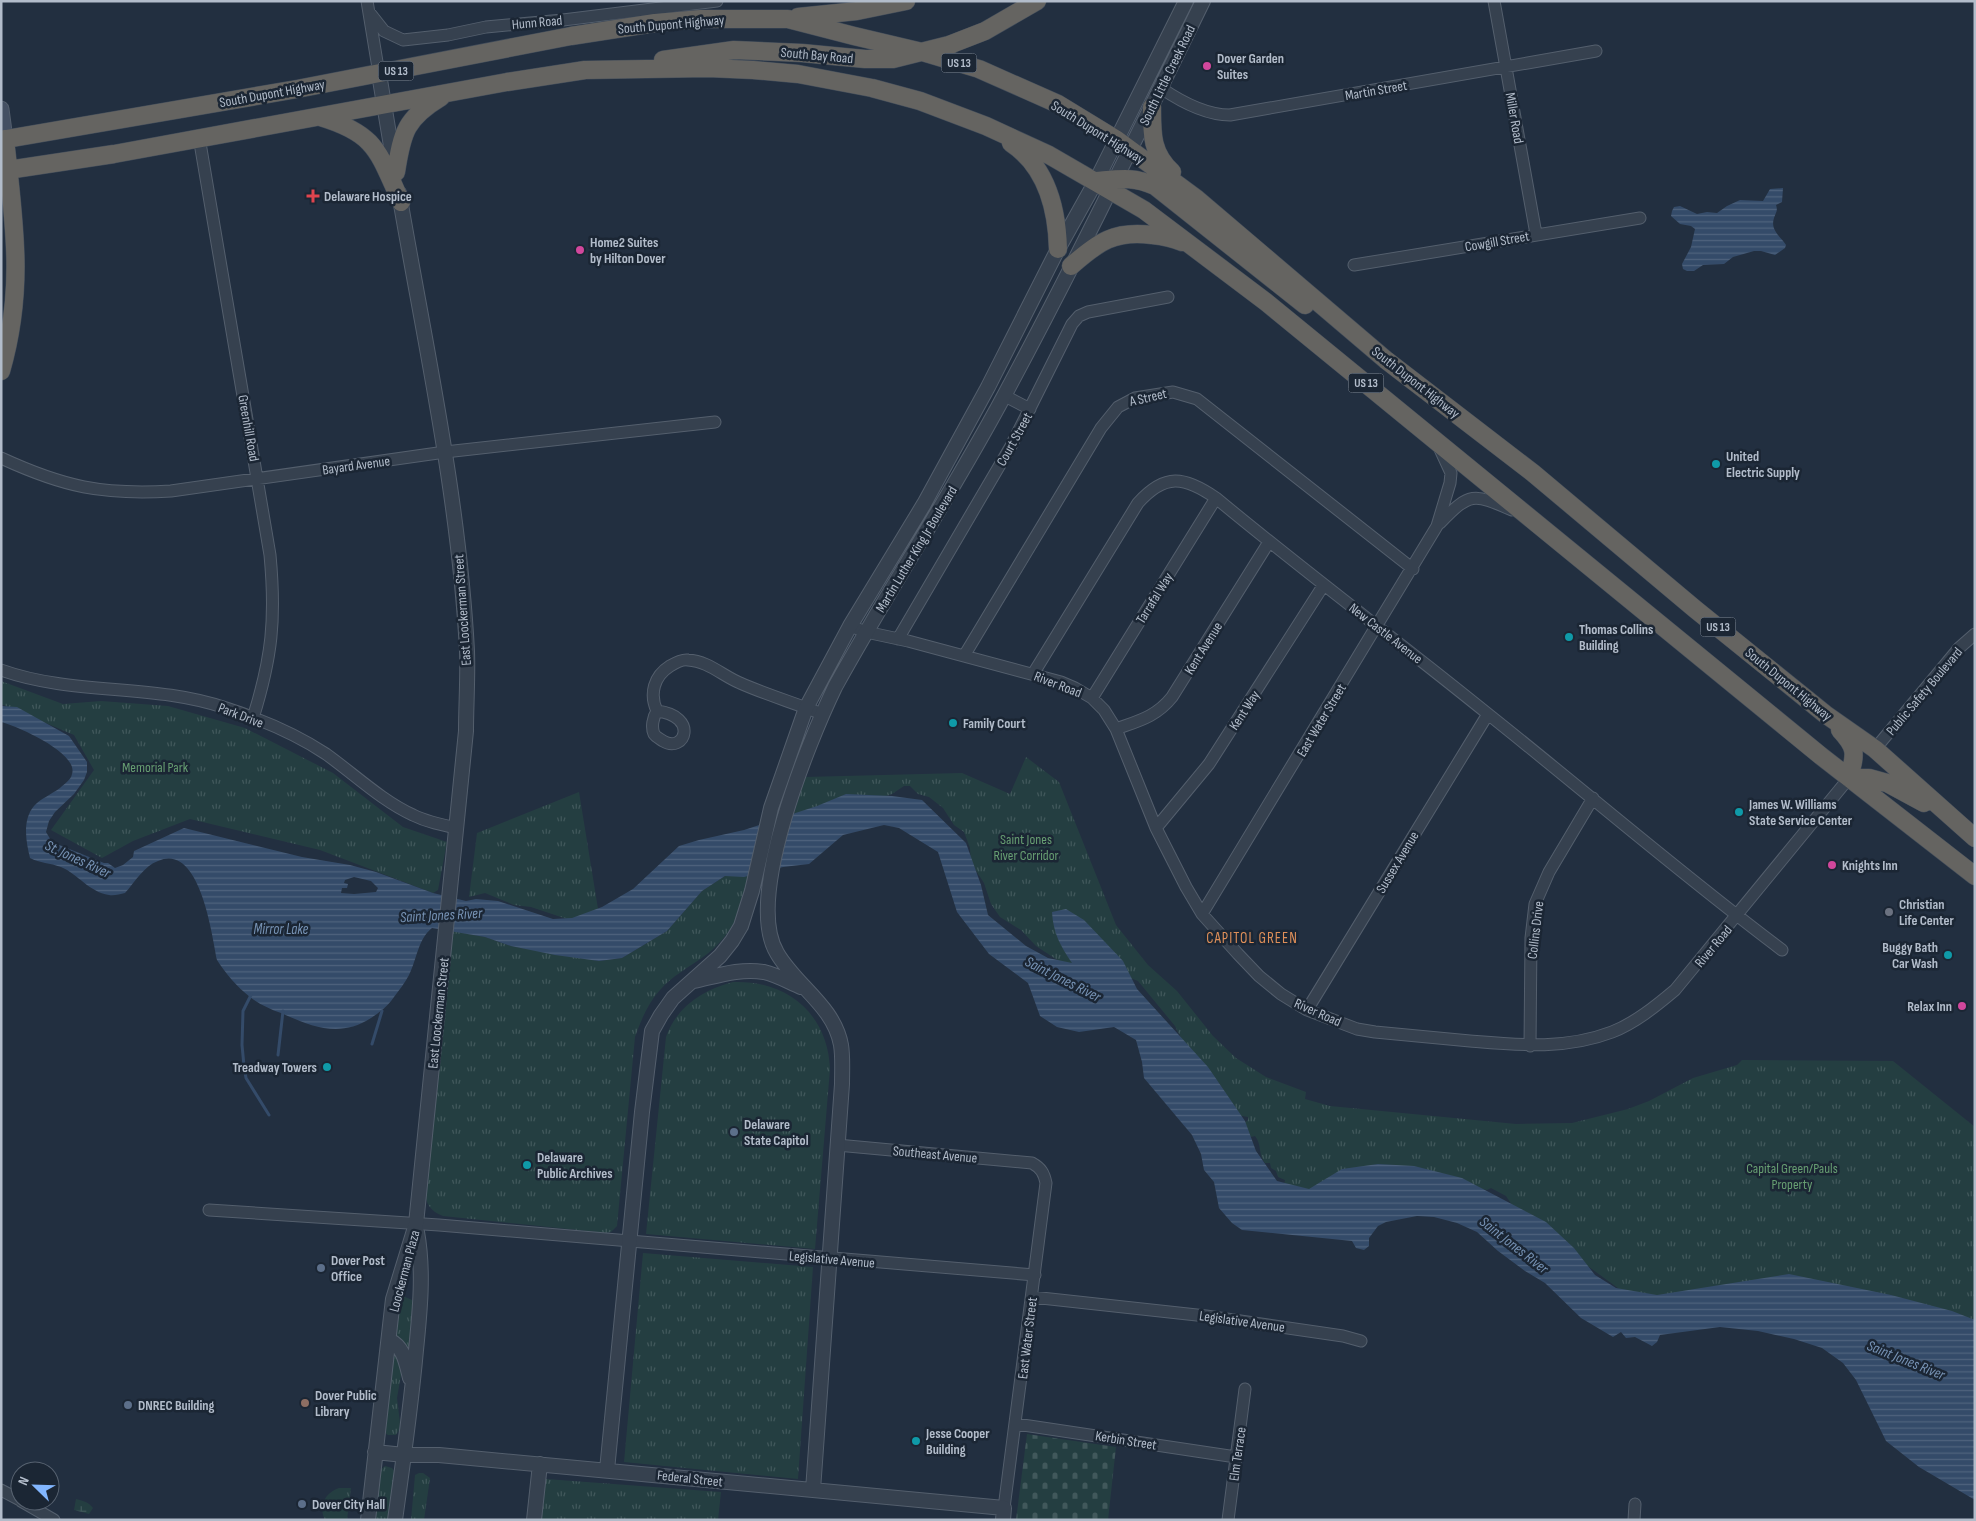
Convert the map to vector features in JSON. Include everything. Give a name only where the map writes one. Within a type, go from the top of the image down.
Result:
[{"type":"highway","points":[[788,19],[857,11],[906,1]]},
{"type":"highway","name":"South Bay Road","points":[[586,70],[734,50],[802,53],[865,60],[893,58],[949,45],[985,31],[1038,1]]},
{"type":"highway","name":"South Dupont Highway","points":[[3,140],[379,74],[571,36],[656,23],[701,19],[788,19],[922,52],[980,69],[1058,104],[1124,145],[1213,213],[1386,360],[1534,473],[1695,610],[1825,714],[1875,749],[1972,836]]},
{"type":"highway","name":"US 13","points":[[5,171],[114,154],[384,104],[586,70],[708,68],[798,74],[872,88],[911,99],[986,126],[1108,184],[1202,252],[1266,302],[1821,756],[1975,876]]},
{"type":"highway","points":[[396,172],[398,153],[408,124],[421,110],[448,93]]},
{"type":"highway","points":[[1152,107],[1152,134],[1157,154],[1168,169],[1213,213]]},
{"type":"highway","points":[[317,116],[343,124],[369,141],[377,150],[401,202]]},
{"type":"highway","points":[[986,126],[1016,146],[1043,178],[1052,199],[1057,223],[1058,249]]},
{"type":"highway","points":[[1,371],[9,339],[16,288],[16,242],[5,171],[3,140]]},
{"type":"highway","points":[[1108,184],[1131,178],[1142,180],[1155,186],[1294,297],[1386,360]]},
{"type":"highway","points":[[1071,266],[1100,242],[1126,234],[1137,233],[1176,240],[1202,252]]},
{"type":"highway","points":[[1825,714],[1851,742],[1854,758],[1849,778],[1869,778],[1887,783],[1920,800],[1972,836]]},
{"type":"highway","points":[[1821,756],[1854,758],[1875,749]]},
{"type":"highway","points":[[1872,796],[1867,770],[1875,749]]},
{"type":"main road","points":[[1,110],[3,140]]},
{"type":"street","name":"Hunn Road","points":[[368,7],[384,31],[404,40],[448,35],[486,27],[563,20],[717,1]]},
{"type":"street","name":"South Little Creek Road","points":[[1124,145],[1186,1]]},
{"type":"street","name":"South Little Creek Road","points":[[1124,145],[1152,107],[1203,1]]},
{"type":"street","name":"Miller Road","points":[[1494,1],[1536,234]]},
{"type":"street","name":"East Loockerman Street","points":[[368,7],[445,452],[458,544],[467,652],[466,731],[416,1224]]},
{"type":"street","name":"Martin Street","points":[[1161,88],[1208,112],[1218,115],[1230,114],[1596,51]]},
{"type":"street","name":"Greenhill Road","points":[[199,137],[270,555],[274,606],[271,646],[268,668],[253,718]]},
{"type":"street","points":[[1108,184],[1124,145]]},
{"type":"street","points":[[1108,184],[1124,145]]},
{"type":"street","name":"Martin Luther King Jr Boulevard","points":[[607,1470],[642,1112],[652,1031],[673,998],[720,956],[741,926],[747,910],[771,808],[806,708],[850,626],[924,504],[988,387],[1058,249],[1108,184]]},
{"type":"street","name":"Martin Luther King Jr Boulevard","points":[[806,990],[776,951],[769,924],[768,893],[786,811],[804,758],[822,714],[866,632],[961,475],[1005,396],[1071,266],[1108,184]]},
{"type":"street","name":"Cowgill Street","points":[[1354,265],[1640,218]]},
{"type":"street","name":"Court Street","points":[[898,639],[1030,409],[1072,324],[1079,316],[1088,312],[1168,297]]},
{"type":"street","name":"A Street","points":[[964,656],[1101,428],[1110,416],[1126,401],[1142,396],[1173,392],[1197,399],[1413,569]]},
{"type":"street","points":[[1005,396],[1030,409]]},
{"type":"street","name":"Bayard Avenue","points":[[1,458],[30,471],[71,485],[116,492],[139,493],[172,491],[445,452],[716,422]]},
{"type":"street","name":"East Water Street","points":[[1436,441],[1451,473],[1438,526]]},
{"type":"street","name":"New Castle Avenue","points":[[1033,674],[1138,503],[1157,486],[1177,481],[1199,487],[1216,498],[1323,586],[1488,714],[1737,916],[1782,950]]},
{"type":"street","name":"East Water Street","points":[[1202,914],[1438,526],[1458,504],[1470,498],[1482,497],[1528,516]]},
{"type":"street","name":"Tarrafal Way","points":[[1092,698],[1216,498]]},
{"type":"street","name":"Kent Avenue","points":[[1116,729],[1154,714],[1164,707],[1269,542]]},
{"type":"street","name":"Kent Way","points":[[1156,828],[1209,764],[1323,586]]},
{"type":"street","name":"River Road","points":[[850,626],[866,632],[1033,674],[1068,685],[1092,698],[1104,710],[1116,729],[1156,828],[1182,880],[1202,914],[1259,976],[1281,994],[1307,1010],[1357,1029],[1375,1032],[1530,1046],[1560,1045],[1613,1032],[1649,1011],[1675,990],[1849,778]]},
{"type":"street","name":"Public Safety Boulevard","points":[[1875,749],[1959,648],[1975,634]]},
{"type":"street","points":[[657,711],[652,702],[652,694],[658,676],[675,663],[686,659],[712,668],[764,694],[822,714]]},
{"type":"street","name":"Park Drive","points":[[1,670],[27,678],[62,684],[182,696],[226,708],[288,734],[324,753],[404,811],[425,820],[457,828]]},
{"type":"street","name":"Sussex Avenue","points":[[1307,1010],[1488,714]]},
{"type":"street","name":"Collins Drive","points":[[1530,1046],[1531,938],[1535,904],[1549,872],[1593,798]]},
{"type":"street","points":[[692,982],[730,972],[765,972],[806,990],[825,1008],[835,1027],[841,1046],[842,1084],[813,1490]]},
{"type":"street","name":"Southeast Avenue","points":[[838,1145],[1032,1163]]},
{"type":"street","name":"East Water Street","points":[[1004,1514],[1046,1183],[1045,1175],[1040,1168],[1032,1163]]},
{"type":"street","name":"Legislative Avenue","points":[[209,1210],[416,1224],[1035,1275]]},
{"type":"street","name":"Loockerman Plaza","points":[[368,1520],[393,1299],[416,1224]]},
{"type":"street","name":"Loockerman Plaza","points":[[395,1520],[420,1309],[419,1245],[416,1224]]},
{"type":"street","name":"Legislative Avenue","points":[[1032,1297],[1206,1316],[1343,1336],[1361,1341]]},
{"type":"street","points":[[389,1340],[397,1344],[404,1357],[412,1388]]},
{"type":"street","name":"Elm Terrace","points":[[1228,1520],[1245,1389]]},
{"type":"street","name":"Kerbin Street","points":[[1016,1424],[1236,1457]]},
{"type":"street","name":"Federal Street","points":[[375,1452],[404,1456],[439,1455],[813,1490],[1004,1514]]},
{"type":"street","points":[[534,1520],[540,1464]]},
{"type":"street","points":[[1634,1520],[1635,1504]]},
{"type":"street","points":[[38,1511],[54,1520]]},
{"type":"green space","name":"Memorial Park","points":[[1,681],[63,704],[101,701],[168,706],[245,728],[333,773],[403,827],[447,842],[438,890],[433,893],[320,850],[190,819],[133,841],[102,858],[51,830],[94,770],[74,735],[1,704]]},
{"type":"green space","name":"Capital Green/Pauls Property","points":[[1026,757],[1059,782],[1116,925],[1148,965],[1177,991],[1213,1036],[1236,1058],[1266,1077],[1306,1092],[1305,1099],[1330,1106],[1516,1124],[1572,1123],[1628,1109],[1649,1101],[1693,1078],[1737,1065],[1742,1060],[1893,1061],[1975,1127],[1975,1324],[1958,1320],[1928,1305],[1911,1308],[1633,1299],[1574,1256],[1512,1205],[1506,1196],[1491,1188],[1487,1190],[1477,1188],[1370,1191],[1283,1190],[1285,1180],[1278,1177],[1276,1171],[1271,1168],[1270,1163],[1265,1163],[1261,1157],[1259,1142],[1255,1136],[1251,1137],[1243,1124],[1248,1120],[1248,1117],[1231,1114],[1235,1107],[1218,1082],[1199,1074],[1175,1026],[1138,981],[1128,977],[1065,965],[1036,946],[1021,930],[1000,917],[991,904],[984,883],[971,863],[970,848],[964,832],[954,825],[943,808],[929,797],[918,794],[910,786],[904,786],[892,794],[825,818],[793,817],[805,777],[962,773],[1010,794]]},
{"type":"green space","points":[[579,792],[599,915],[570,920],[531,907],[514,905],[485,893],[469,897],[477,833]]},
{"type":"green space","points":[[725,876],[748,876],[744,899],[735,922],[721,942],[675,976],[660,990],[645,1012],[635,1037],[617,1226],[611,1232],[606,1233],[443,1216],[435,1212],[427,1202],[425,1189],[453,931],[485,937],[511,946],[599,961],[622,958],[667,931],[702,891]]},
{"type":"green space","points":[[733,982],[753,983],[771,987],[787,994],[801,1004],[813,1017],[822,1032],[830,1069],[815,1249],[646,1234],[666,1037],[677,1016],[692,1001],[711,990]]},
{"type":"green space","points":[[643,1253],[813,1267],[798,1479],[624,1462]]},
{"type":"green space","points":[[405,1297],[412,1300],[414,1305],[409,1349],[405,1349],[395,1338],[399,1298]]},
{"type":"green space","points":[[392,1351],[397,1353],[402,1369],[397,1398],[400,1423],[396,1435],[388,1435],[384,1432]]},
{"type":"green space","points":[[1027,1434],[1116,1447],[1108,1520],[1016,1520]]},
{"type":"green space","points":[[385,1466],[392,1468],[396,1473],[390,1520],[372,1520],[380,1470]]},
{"type":"green space","points":[[423,1473],[430,1478],[424,1520],[411,1520],[415,1475]]},
{"type":"green space","points":[[546,1479],[721,1492],[718,1520],[541,1520]]},
{"type":"green space","points":[[339,1488],[351,1488],[347,1520],[325,1520],[322,1510],[324,1501],[330,1493]]},
{"type":"green space","points":[[76,1499],[86,1502],[93,1508],[89,1514],[74,1510]]},
{"type":"water","points":[[1783,188],[1782,202],[1776,205],[1777,210],[1773,226],[1786,245],[1785,248],[1775,255],[1754,251],[1733,257],[1724,264],[1703,265],[1694,271],[1683,269],[1682,264],[1691,247],[1695,229],[1691,226],[1680,224],[1671,216],[1674,207],[1680,206],[1697,214],[1717,213],[1740,200],[1763,201],[1770,189]]},
{"type":"water","points":[[1,706],[17,707],[69,736],[87,762],[87,772],[74,794],[55,812],[49,821],[46,832],[52,842],[108,863],[115,868],[123,865],[133,857],[134,851],[184,828],[302,857],[350,865],[376,872],[433,893],[466,901],[476,899],[498,901],[553,919],[572,918],[602,907],[633,889],[679,846],[744,830],[817,806],[846,794],[892,796],[922,800],[966,843],[981,885],[988,915],[1026,946],[1048,958],[1072,963],[1058,939],[1052,912],[1066,909],[1084,920],[1123,961],[1137,989],[1208,1067],[1245,1121],[1256,1151],[1277,1181],[1309,1189],[1342,1169],[1378,1164],[1414,1166],[1462,1178],[1546,1222],[1574,1248],[1595,1275],[1616,1288],[1657,1295],[1789,1274],[1891,1295],[1952,1311],[1975,1320],[1975,1500],[1919,1467],[1886,1441],[1856,1380],[1843,1363],[1822,1348],[1794,1339],[1758,1331],[1720,1327],[1660,1335],[1657,1342],[1652,1346],[1635,1337],[1626,1338],[1621,1332],[1613,1337],[1581,1318],[1545,1283],[1498,1251],[1477,1232],[1457,1223],[1434,1217],[1417,1216],[1386,1222],[1378,1226],[1369,1238],[1369,1246],[1364,1250],[1356,1248],[1352,1241],[1242,1230],[1232,1223],[1219,1208],[1214,1182],[1204,1170],[1201,1154],[1192,1135],[1144,1078],[1136,1040],[1114,1027],[1079,1032],[1057,1027],[1040,1016],[1028,983],[989,954],[957,912],[938,852],[899,828],[884,825],[843,835],[809,864],[783,867],[744,877],[725,876],[702,891],[667,931],[622,958],[599,961],[555,955],[511,946],[485,937],[432,928],[421,943],[407,978],[392,1000],[381,1011],[360,1024],[348,1028],[326,1028],[304,1022],[257,1002],[232,980],[217,960],[212,931],[201,894],[194,877],[184,865],[172,859],[153,863],[144,870],[125,893],[111,895],[95,890],[61,867],[30,858],[26,824],[30,812],[37,803],[69,780],[72,774],[72,766],[57,749],[20,729],[1,722]],"holes":[[[354,877],[371,881],[378,888],[376,892],[341,893],[342,888],[347,888],[348,884],[344,883],[345,880]]]},
{"type":"waterway","points":[[251,995],[243,1011],[242,1045],[244,1066],[246,1078],[269,1115]]},
{"type":"waterway","points":[[278,1055],[283,1011]]},
{"type":"waterway","points":[[372,1044],[382,1011]]},
{"type":"place","name":"Dover Garden Suites","points":[[1207,66]]},
{"type":"place","name":"Delaware Hospice","points":[[313,196]]},
{"type":"place","name":"Home2 Suites by Hilton Dover","points":[[580,250]]},
{"type":"place","name":"United Electric Supply","points":[[1716,464]]},
{"type":"place","name":"Thomas Collins Building","points":[[1569,637]]},
{"type":"place","name":"Family Court","points":[[953,723]]},
{"type":"place","name":"James W. Williams State Service Center","points":[[1739,812]]},
{"type":"place","name":"Knights Inn","points":[[1832,865]]},
{"type":"place","name":"Christian Life Center","points":[[1889,912]]},
{"type":"place","name":"Buggy Bath Car Wash","points":[[1948,955]]},
{"type":"place","name":"Relax Inn","points":[[1962,1006]]},
{"type":"place","name":"Treadway Towers","points":[[327,1067]]},
{"type":"place","name":"Delaware State Capitol","points":[[734,1132]]},
{"type":"place","name":"Delaware Public Archives","points":[[527,1165]]},
{"type":"place","name":"Dover Post Office","points":[[321,1268]]},
{"type":"place","name":"Dover Public Library","points":[[305,1403]]},
{"type":"place","name":"DNREC Building","points":[[128,1405]]},
{"type":"place","name":"Jesse Cooper Building","points":[[916,1441]]},
{"type":"place","name":"Dover City Hall","points":[[302,1504]]},
{"type":"district","name":"CAPITOL GREEN","points":[[1252,938]]},
{"type":"park label","name":"Saint Jones River Corridor","points":[[1026,848]]},
{"type":"water label","name":"St. Jones River","points":[[78,859]]},
{"type":"water label","name":"Saint Jones River","points":[[441,915]]},
{"type":"water label","name":"Mirror Lake","points":[[281,929]]},
{"type":"water label","name":"Saint Jones River","points":[[1063,979]]},
{"type":"water label","name":"Saint Jones River","points":[[1514,1245]]},
{"type":"water label","name":"Saint Jones River","points":[[1906,1360]]}]
